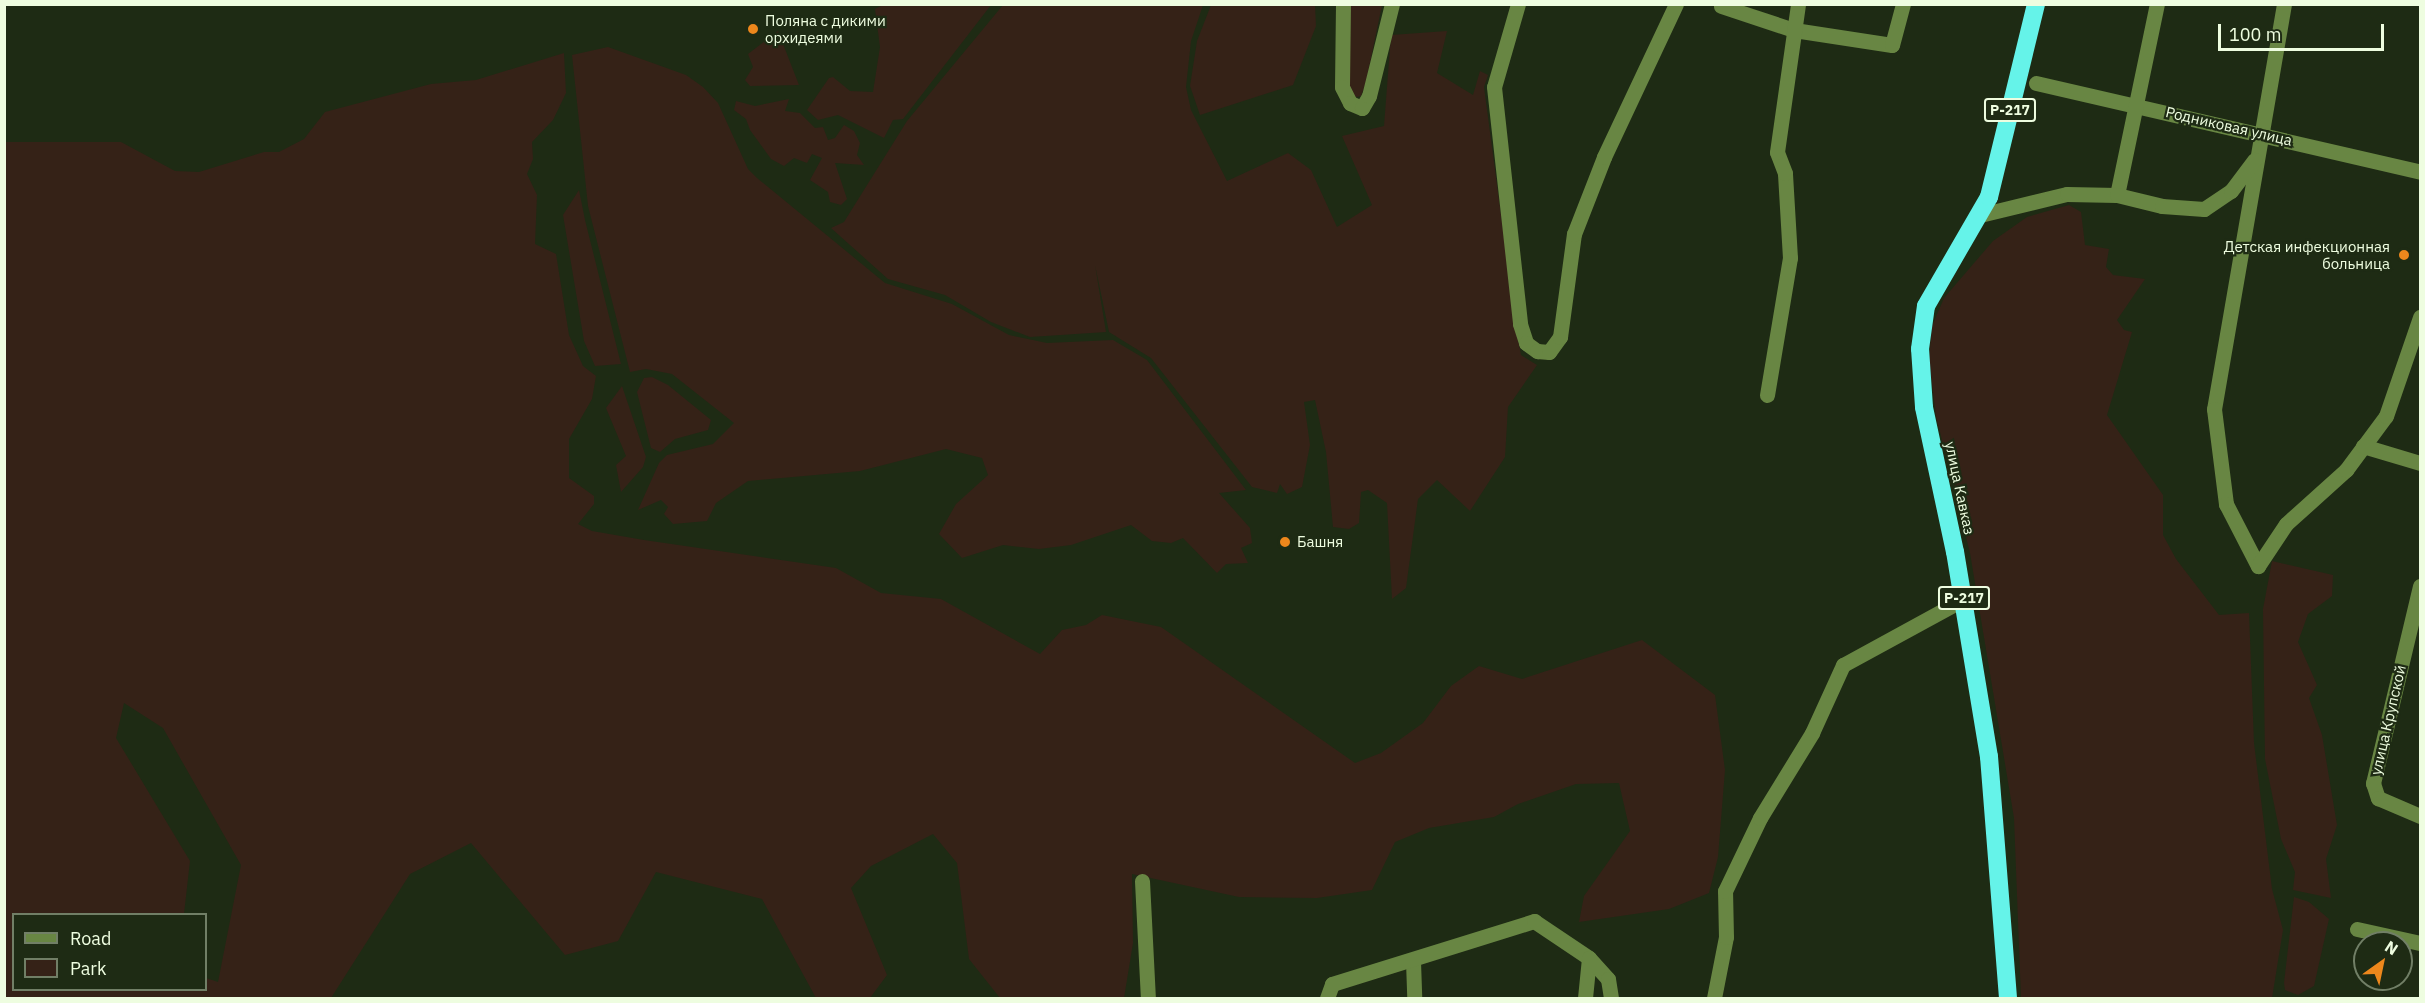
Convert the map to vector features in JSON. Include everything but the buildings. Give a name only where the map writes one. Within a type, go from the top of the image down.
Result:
[{"type":"highway","name":"улица Кавказ","points":[[2008,999],[1994,801],[1964,599],[1924,407],[1920,349],[1926,306],[1980,214],[1999,165],[2036,4]]},
{"type":"street","points":[[1343,4],[1342,87],[1350,103],[1362,108],[1369,96],[1392,4]]},
{"type":"street","points":[[1518,4],[1494,87],[1520,324],[1526,343],[1537,351],[1549,352],[1560,337],[1574,234],[1604,157],[1676,4]]},
{"type":"street","points":[[1767,395],[1790,258],[1785,174],[1777,152],[1798,4]]},
{"type":"street","points":[[1721,6],[1794,30],[1892,45],[1903,4]]},
{"type":"street","points":[[2117,195],[2134,104],[2157,4]]},
{"type":"street","points":[[2284,4],[2264,133],[2257,154],[2214,409],[2226,504],[2258,566],[2286,524],[2346,470],[2386,416],[2421,317]]},
{"type":"street","name":"Родниковая улица","points":[[2036,83],[2264,133],[2421,172]]},
{"type":"street","points":[[1980,214],[2067,194],[2117,195],[2162,206],[2204,208],[2231,191],[2257,154]]},
{"type":"street","points":[[2363,446],[2421,463]]},
{"type":"street","name":"улица Крупской","points":[[2420,588],[2373,783],[2378,798],[2421,816]]},
{"type":"street","points":[[1714,999],[1726,937],[1725,891],[1760,818],[1812,732],[1843,665],[1964,599]]},
{"type":"street","points":[[1142,881],[1148,999]]},
{"type":"street","points":[[1327,999],[1332,984],[1413,961],[1534,921],[1589,958],[1608,979],[1611,999]]},
{"type":"street","points":[[2357,929],[2421,944]]},
{"type":"street","points":[[1585,999],[1589,958]]},
{"type":"street","points":[[1413,961],[1414,999]]},
{"type":"green space","points":[[883,5],[991,5],[903,119],[893,120],[884,138],[838,115],[818,120],[807,110],[829,78],[833,77],[850,91],[873,92],[880,47],[875,9]]},
{"type":"green space","points":[[1003,5],[1203,5],[1191,41],[1186,87],[1191,110],[1227,181],[1288,153],[1311,170],[1337,227],[1372,205],[1342,136],[1384,126],[1391,35],[1447,31],[1437,73],[1473,95],[1480,71],[1488,75],[1484,87],[1516,328],[1521,355],[1537,365],[1508,407],[1505,457],[1470,511],[1437,480],[1418,499],[1406,588],[1392,599],[1387,503],[1368,490],[1361,492],[1359,523],[1349,529],[1333,527],[1326,452],[1315,400],[1304,402],[1310,445],[1302,487],[1287,494],[1280,484],[1277,493],[1252,487],[1151,358],[1109,332],[1095,265],[1106,332],[1030,337],[991,322],[945,295],[888,279],[831,228],[844,222],[907,121]]},
{"type":"green space","points":[[1211,5],[1315,5],[1316,26],[1293,85],[1200,115],[1190,86],[1197,41]]},
{"type":"green space","points":[[1348,5],[1382,5],[1366,82],[1361,96],[1356,97],[1350,91],[1347,73]]},
{"type":"green space","points":[[778,31],[799,85],[750,86],[745,80],[753,67],[748,54]]},
{"type":"green space","points":[[608,47],[686,75],[703,87],[718,103],[748,169],[885,283],[952,304],[1009,335],[1047,343],[1113,340],[1147,360],[1246,490],[1219,493],[1250,528],[1252,543],[1241,548],[1248,563],[1226,564],[1217,573],[1183,538],[1171,543],[1152,541],[1131,525],[1071,545],[1039,549],[1003,545],[962,558],[939,534],[956,504],[988,475],[982,458],[946,449],[860,471],[748,481],[716,503],[707,521],[673,524],[664,514],[668,507],[661,500],[638,510],[659,463],[667,455],[713,444],[734,423],[672,374],[646,369],[630,372],[588,206],[572,55]]},
{"type":"green space","points":[[564,53],[566,93],[553,120],[532,142],[533,159],[527,174],[537,195],[535,244],[556,254],[569,335],[583,366],[596,376],[592,399],[569,439],[569,478],[594,496],[594,504],[578,524],[592,531],[644,540],[836,568],[881,593],[941,599],[1040,654],[1062,630],[1086,625],[1102,615],[1161,627],[1355,763],[1381,753],[1423,723],[1451,686],[1479,666],[1522,679],[1642,640],[1715,695],[1725,770],[1718,857],[1709,893],[1669,909],[1579,922],[1584,896],[1630,831],[1619,783],[1576,784],[1518,804],[1494,817],[1429,828],[1395,842],[1372,890],[1317,898],[1239,897],[1132,874],[1133,943],[1124,998],[1000,998],[969,959],[957,863],[933,834],[871,866],[851,888],[887,975],[870,998],[816,998],[762,899],[656,872],[618,941],[565,955],[471,843],[410,874],[331,998],[5,998],[5,142],[121,142],[175,171],[199,172],[264,152],[279,152],[304,139],[325,112],[431,84],[476,80]],"holes":[[[124,703],[163,728],[241,865],[218,982],[207,978],[207,991],[12,991],[12,913],[184,913],[190,861],[116,738]]]},
{"type":"green space","points":[[789,99],[785,111],[800,113],[815,128],[823,127],[828,140],[835,138],[844,125],[854,131],[860,143],[857,155],[864,165],[835,163],[847,199],[841,205],[830,202],[828,192],[810,180],[822,158],[812,154],[807,163],[794,158],[784,166],[771,159],[750,130],[746,119],[734,110],[736,101],[755,106]]},
{"type":"green space","points":[[579,190],[621,364],[595,366],[584,341],[563,215]]},
{"type":"green space","points":[[2069,205],[2081,212],[2085,245],[2109,249],[2106,267],[2113,275],[2145,279],[2117,320],[2124,330],[2132,332],[2107,415],[2163,495],[2163,535],[2176,559],[2219,615],[2249,613],[2254,743],[2272,889],[2283,930],[2272,998],[2021,998],[2014,818],[1970,553],[1936,416],[1929,360],[1932,326],[1944,298],[1993,241],[2027,217]]},
{"type":"green space","points":[[652,377],[668,385],[711,420],[708,430],[675,439],[660,452],[651,448],[637,392],[644,378]]},
{"type":"green space","points":[[622,386],[646,457],[643,467],[621,492],[616,465],[626,456],[606,408]]},
{"type":"green space","points":[[2272,561],[2333,575],[2332,596],[2308,614],[2298,642],[2317,685],[2309,698],[2322,735],[2337,825],[2326,859],[2331,898],[2293,890],[2295,872],[2281,839],[2265,759],[2263,609]]},
{"type":"green space","points":[[2294,897],[2309,902],[2329,919],[2314,986],[2298,995],[2285,990],[2284,983]]},
{"type":"place","name":"Поляна с дикими орхидеями","points":[[753,29]]},
{"type":"place","name":"Детская инфекционная больница","points":[[2404,255]]},
{"type":"place","name":"Башня","points":[[1285,542]]}]
